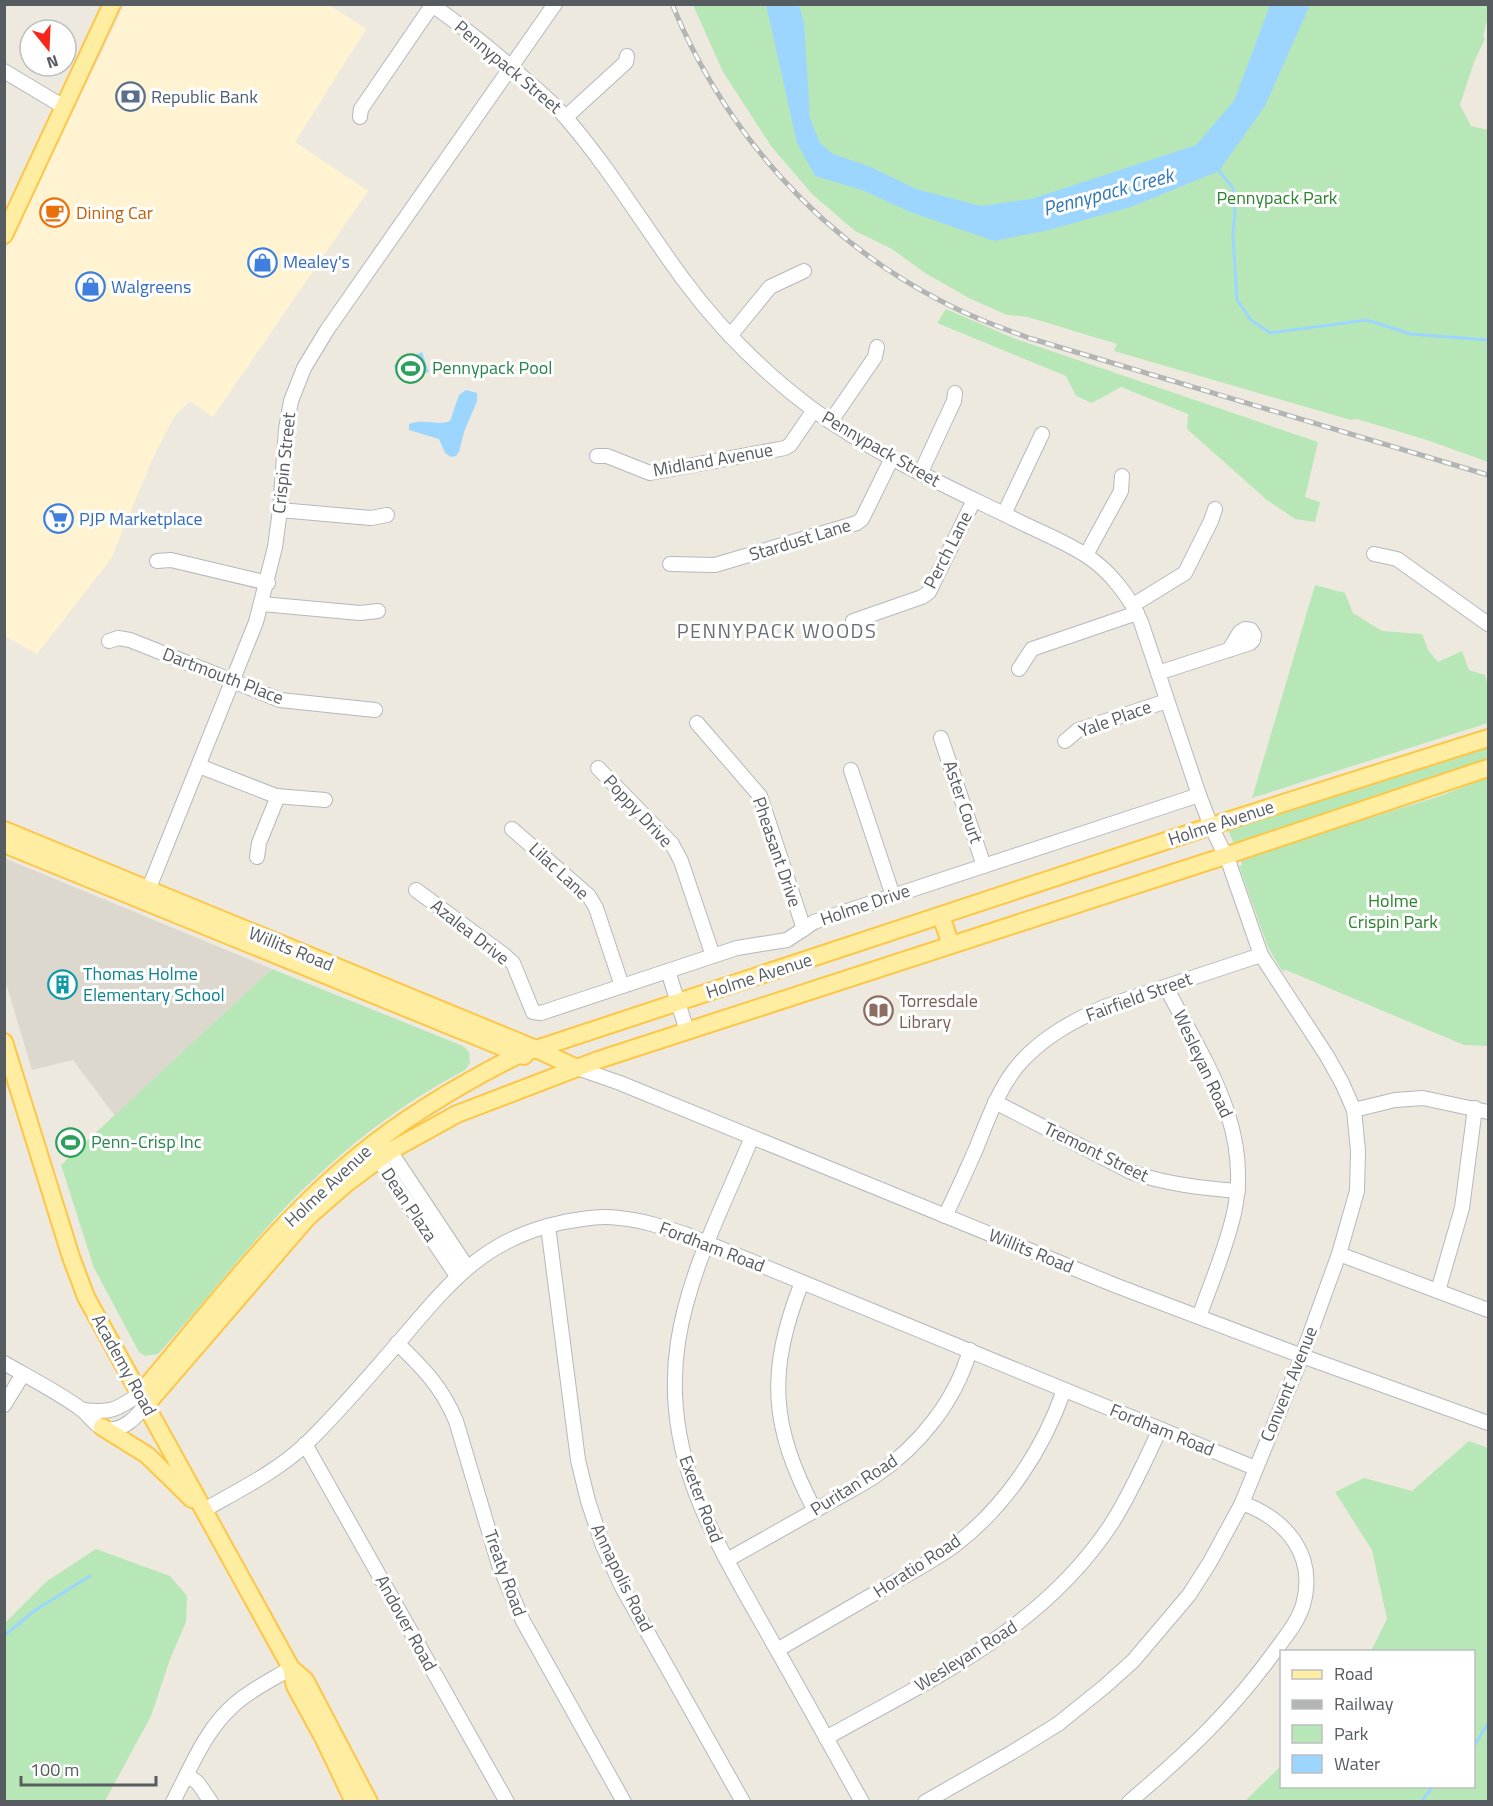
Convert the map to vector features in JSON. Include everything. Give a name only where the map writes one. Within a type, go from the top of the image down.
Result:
[{"type":"main road","points":[[4,235],[112,4]]},
{"type":"main road","name":"Holme Avenue","points":[[143,1400],[288,1221],[321,1187],[375,1142],[436,1100],[518,1055],[1210,826],[1488,738]]},
{"type":"main road","name":"Holme Avenue","points":[[143,1400],[297,1229],[333,1195],[384,1155],[429,1128],[472,1107],[687,1031],[1488,768]]},
{"type":"main road","name":"Willits Road","points":[[4,830],[146,896],[518,1055],[577,1068]]},
{"type":"main road","name":"Willits Road","points":[[4,844],[146,896],[536,1049],[577,1068]]},
{"type":"main road","points":[[941,916],[951,945]]},
{"type":"main road","name":"Academy Road","points":[[4,1042],[78,1278],[91,1306],[291,1668],[295,1686],[324,1739],[354,1802]]},
{"type":"main road","points":[[102,1427],[147,1455],[204,1510]]},
{"type":"main road","name":"Academy Road","points":[[291,1668],[305,1680],[369,1802]]},
{"type":"street","name":"Crispin Street","points":[[146,896],[234,682],[262,604],[268,583],[280,510],[287,417],[304,368],[327,330],[555,4]]},
{"type":"street","points":[[360,117],[361,109],[432,5]]},
{"type":"street","name":"Pennypack Street","points":[[432,5],[476,37],[540,91],[566,117],[609,171],[682,278],[730,336],[757,362],[814,410],[831,421],[892,458],[1086,555],[1117,584],[1135,609],[1210,826],[1225,856]]},
{"type":"street","points":[[566,117],[626,62],[627,56]]},
{"type":"street","points":[[4,71],[64,107]]},
{"type":"street","points":[[730,336],[770,287],[804,271]]},
{"type":"street","points":[[831,421],[874,357],[877,347]]},
{"type":"street","points":[[921,472],[954,401],[955,393]]},
{"type":"street","name":"Midland Avenue","points":[[597,456],[607,456],[650,473],[785,448],[790,445],[814,410]]},
{"type":"street","points":[[1004,514],[1042,434]]},
{"type":"street","name":"Stardust Lane","points":[[670,564],[715,565],[857,523],[862,519],[892,458]]},
{"type":"street","points":[[1086,555],[1121,491],[1122,476]]},
{"type":"street","name":"Perch Lane","points":[[853,621],[927,594],[974,500]]},
{"type":"street","points":[[1019,669],[1032,649],[1135,609],[1185,573],[1215,509]]},
{"type":"street","points":[[280,510],[371,518],[387,515]]},
{"type":"street","points":[[1374,554],[1397,559],[1488,624]]},
{"type":"street","points":[[157,561],[171,560],[268,583]]},
{"type":"street","points":[[262,604],[360,613],[378,611]]},
{"type":"street","name":"Dartmouth Place","points":[[109,641],[118,638],[130,640],[289,702],[375,710]]},
{"type":"street","name":"Yale Place","points":[[1158,673],[1229,650]]},
{"type":"street","name":"Yale Place","points":[[1065,741],[1078,730],[1167,701]]},
{"type":"street","name":"Pheasant Drive","points":[[697,723],[760,796],[804,928]]},
{"type":"street","name":"Aster Court","points":[[941,738],[984,866]]},
{"type":"street","points":[[199,766],[278,796],[325,800]]},
{"type":"street","name":"Poppy Drive","points":[[598,768],[672,844],[681,861],[713,956]]},
{"type":"street","points":[[851,770],[893,896]]},
{"type":"street","name":"Holme Drive","points":[[533,1012],[541,1013],[737,948],[787,940],[804,928],[825,918],[1199,795]]},
{"type":"street","points":[[257,857],[259,843],[278,796]]},
{"type":"street","name":"Lilac Lane","points":[[513,829],[589,896],[596,908],[622,986]]},
{"type":"street","name":"Convent Avenue","points":[[925,1802],[1058,1724],[1133,1660],[1189,1595],[1215,1554],[1242,1503],[1302,1356],[1339,1254],[1357,1191],[1358,1151],[1354,1110],[1327,1056],[1261,955],[1225,856]]},
{"type":"street","name":"Azalea Drive","points":[[416,890],[513,963],[533,1012]]},
{"type":"street","name":"Fairfield Street","points":[[945,1216],[1007,1079],[1020,1062],[1053,1034],[1104,1007],[1261,955]]},
{"type":"street","points":[[668,971],[687,1031]]},
{"type":"street","name":"Wesleyan Road","points":[[1166,987],[1224,1100],[1237,1147],[1239,1167],[1238,1191],[1230,1230],[1198,1317]]},
{"type":"street","name":"Willits Road","points":[[577,1068],[603,1076],[1117,1286],[1302,1356],[1488,1422]]},
{"type":"street","points":[[1354,1110],[1395,1100],[1417,1098],[1439,1100],[1482,1110],[1462,1208],[1438,1291]]},
{"type":"street","name":"Tremont Street","points":[[995,1102],[1131,1172],[1176,1185],[1238,1191]]},
{"type":"street","name":"Exeter Road","points":[[752,1137],[707,1243],[687,1299],[678,1343],[677,1408],[681,1445],[689,1477],[701,1509],[862,1802]]},
{"type":"street","name":"Dean Plaza","points":[[375,1142],[462,1272]]},
{"type":"street","name":"Fordham Road","points":[[204,1510],[269,1472],[305,1444],[344,1405],[445,1287],[492,1249],[516,1237],[548,1226],[582,1219],[616,1217],[648,1223],[685,1234],[1255,1467]]},
{"type":"street","name":"Annapolis Road","points":[[548,1226],[578,1460],[588,1501],[603,1546],[622,1587],[743,1802]]},
{"type":"street","points":[[1339,1254],[1488,1310]]},
{"type":"street","points":[[801,1282],[782,1341],[778,1367],[778,1393],[783,1434],[791,1462],[815,1511]]},
{"type":"street","name":"Treaty Road","points":[[398,1343],[434,1380],[447,1400],[456,1421],[499,1565],[514,1601],[624,1802]]},
{"type":"street","name":"Puritan Road","points":[[727,1560],[874,1477],[917,1441],[934,1422],[951,1396],[970,1350]]},
{"type":"street","points":[[4,1363],[83,1410],[102,1427],[116,1428],[125,1425],[143,1400]]},
{"type":"street","points":[[4,1405],[23,1374]]},
{"type":"street","name":"Horatio Road","points":[[777,1650],[925,1565],[976,1526],[1017,1482],[1054,1417],[1064,1390]]},
{"type":"street","points":[[83,1410],[103,1412],[143,1400]]},
{"type":"street","name":"Wesleyan Road","points":[[826,1738],[977,1653],[1036,1610],[1062,1585],[1112,1523],[1137,1479],[1160,1429]]},
{"type":"street","name":"Andover Road","points":[[305,1444],[507,1802]]},
{"type":"street","points":[[1129,1802],[1182,1758],[1223,1716],[1255,1679],[1292,1628],[1303,1606],[1306,1583],[1303,1562],[1296,1542],[1284,1526],[1259,1509],[1242,1503]]},
{"type":"street","points":[[173,1802],[204,1742],[227,1710],[250,1692],[291,1668]]},
{"type":"street","points":[[187,1775],[198,1783],[211,1802]]},
{"type":"shaded area","points":[[125,5],[329,5],[366,29],[295,142],[368,191],[213,417],[190,401],[175,415],[152,460],[111,559],[37,654],[5,636],[4,253]]},
{"type":"shaded area","points":[[4,858],[272,969],[115,1116],[73,1060],[32,1070],[5,980]]},
{"type":"green space","name":"Pennypack Park","points":[[693,5],[1488,5],[1488,17],[1483,36],[1485,39],[1474,62],[1460,105],[1471,126],[1488,130],[1488,462],[1427,440],[1357,419],[1351,420],[1114,351],[1117,344],[1028,317],[1007,315],[969,298],[925,273],[892,249],[855,231],[812,194],[771,146],[723,72]]},
{"type":"green space","points":[[946,309],[1013,338],[1318,442],[1305,497],[1320,502],[1315,522],[1295,519],[1267,500],[1187,429],[1188,414],[1121,387],[1092,403],[1076,396],[1066,376],[937,323]]},
{"type":"green space","points":[[1315,585],[1345,593],[1353,613],[1382,631],[1422,634],[1428,650],[1438,662],[1462,651],[1469,670],[1485,675],[1488,687],[1488,723],[1252,798]]},
{"type":"green space","points":[[1488,743],[1488,762],[1235,846],[1227,828]]},
{"type":"green space","name":"Holme Crispin Park","points":[[1488,778],[1488,1046],[1464,1045],[1286,970],[1282,971],[1268,947],[1239,866],[1242,865],[1240,858],[1437,797]]},
{"type":"green space","points":[[272,969],[463,1046],[469,1052],[470,1063],[465,1070],[390,1116],[322,1171],[265,1229],[158,1354],[145,1356],[139,1352],[94,1268],[61,1165]]},
{"type":"green space","points":[[1469,1441],[1488,1448],[1488,1801],[1245,1801],[1280,1767],[1280,1788],[1475,1788],[1475,1650],[1372,1650],[1387,1619],[1372,1550],[1335,1492],[1364,1478],[1412,1491]]},
{"type":"green space","points":[[96,1549],[170,1576],[187,1596],[186,1622],[170,1659],[151,1716],[105,1801],[5,1801],[5,1623],[47,1581]]},
{"type":"water","name":"Pennypack Creek","points":[[766,5],[799,5],[804,23],[810,118],[820,143],[833,154],[871,167],[916,189],[981,206],[1031,199],[1196,145],[1234,101],[1270,5],[1310,5],[1265,106],[1219,171],[1131,207],[1049,230],[994,241],[910,212],[862,190],[815,176],[797,143]]},
{"type":"water","name":"Pennypack Pool","points":[[422,352],[429,372],[398,378],[394,365]]},
{"type":"water","points":[[466,390],[477,393],[477,401],[456,456],[451,457],[445,453],[439,439],[409,430],[409,424],[415,422],[450,421],[459,395]]},
{"type":"waterway","points":[[1218,170],[1233,188],[1237,300],[1251,320],[1270,333],[1367,320],[1411,334],[1488,340]]},
{"type":"waterway","points":[[4,1636],[34,1611],[90,1576]]},
{"type":"waterway","points":[[1475,1744],[1488,1723]]},
{"type":"waterway","points":[[1421,1802],[1432,1788]]},
{"type":"railway","points":[[672,4],[693,51],[719,95],[748,137],[780,176],[816,213],[855,246],[897,275],[941,301],[962,312],[1029,338],[1488,475]]},
{"type":"place","name":"Republic Bank","points":[[130,97]]},
{"type":"place","name":"Dining Car","points":[[55,213]]},
{"type":"place","name":"Mealey's","points":[[262,262]]},
{"type":"place","name":"Walgreens","points":[[90,287]]},
{"type":"place","name":"Pennypack Pool","points":[[411,368]]},
{"type":"place","name":"PJP Marketplace","points":[[58,519]]},
{"type":"place","name":"Thomas Holme Elementary School","points":[[62,984]]},
{"type":"place","name":"Torresdale Library","points":[[878,1011]]},
{"type":"place","name":"Penn-Crisp Inc","points":[[70,1142]]},
{"type":"district","name":"PENNYPACK WOODS","points":[[777,631]]}]
